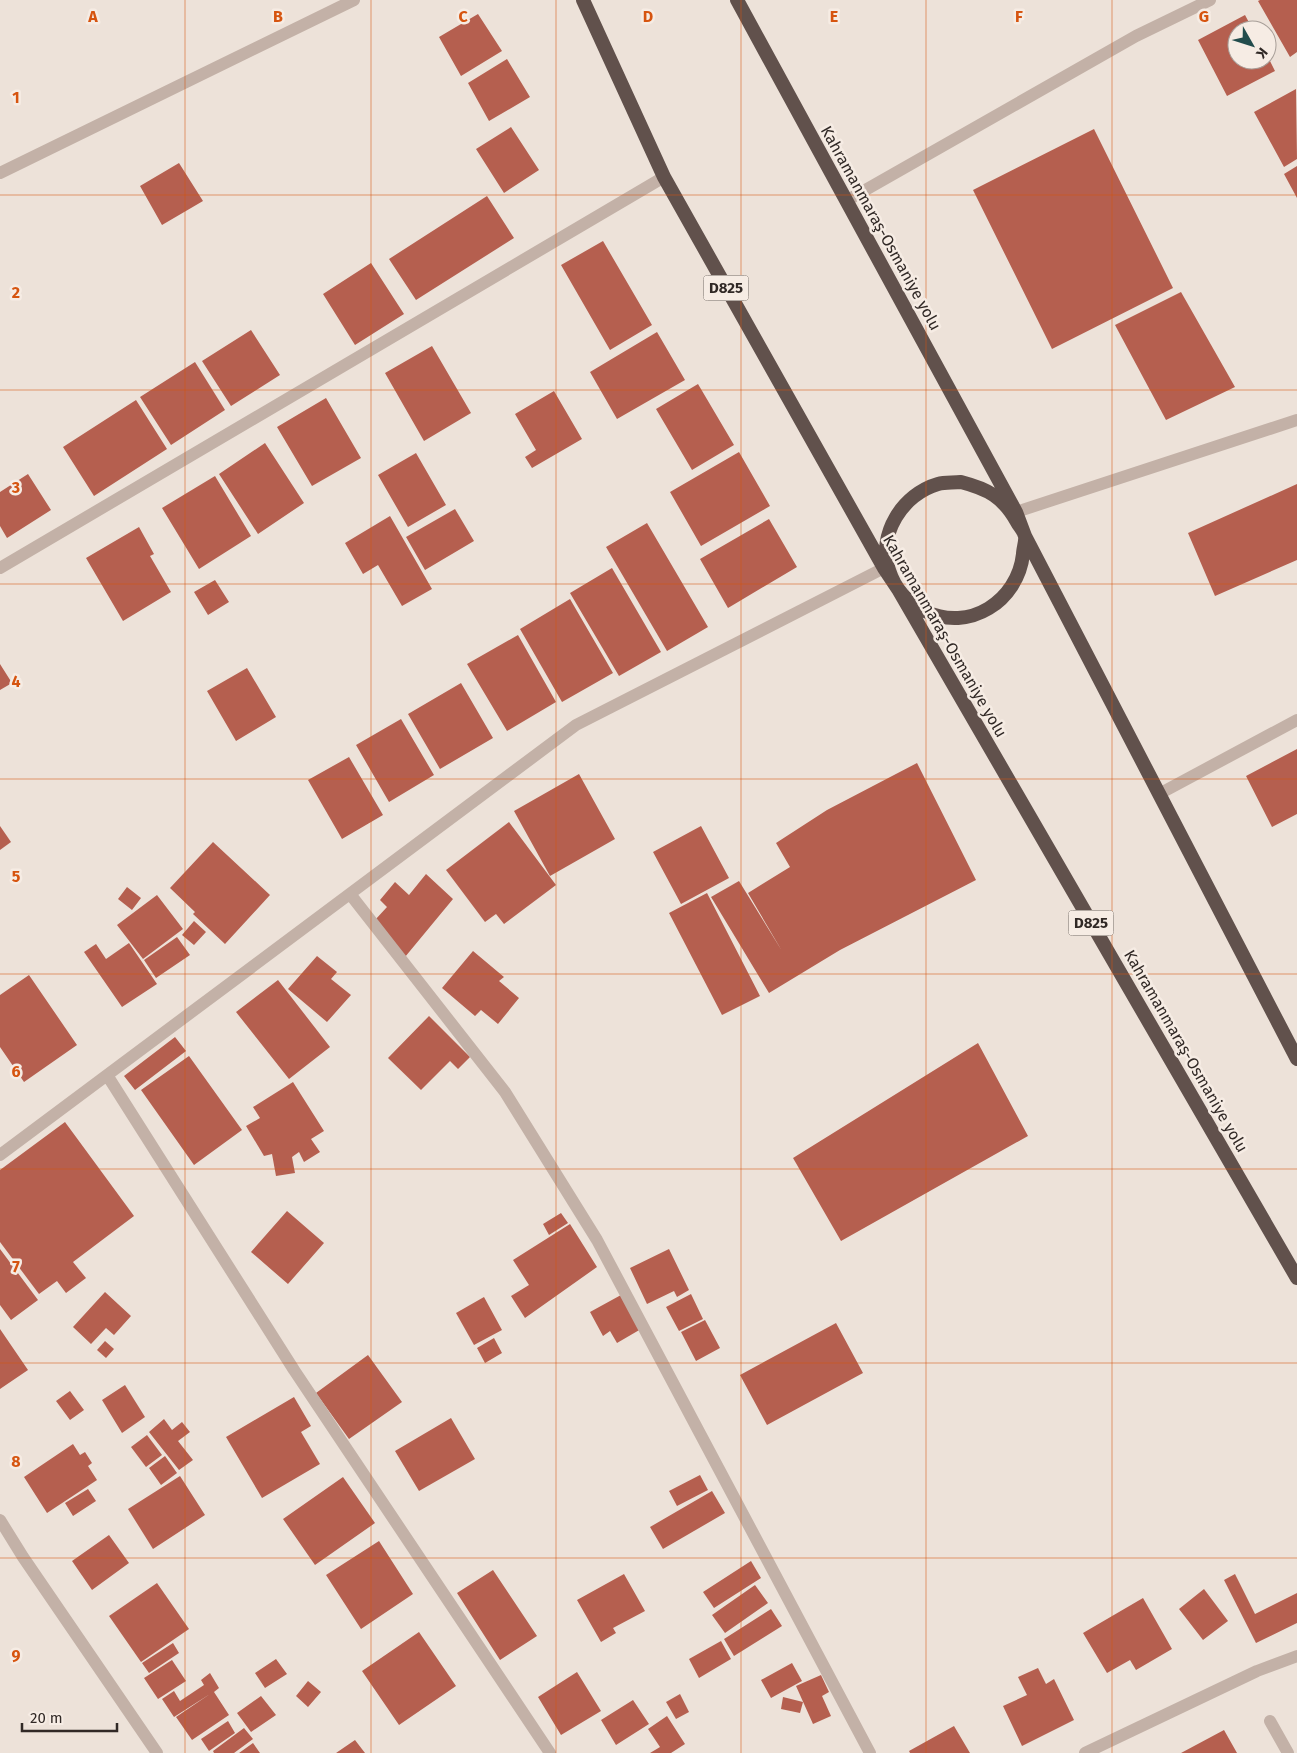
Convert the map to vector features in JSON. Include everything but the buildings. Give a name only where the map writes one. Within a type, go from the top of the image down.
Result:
[{"type":"highway","name":"Kahramanmaraş-Osmaniye yolu","points":[[583,0],[664,177],[884,568],[898,589],[1297,1278]]},
{"type":"highway","name":"Kahramanmaraş-Osmaniye yolu","points":[[737,0],[1016,512],[1025,536],[1297,1059]]},
{"type":"highway","points":[[961,482],[982,488],[1000,500],[1014,517],[1025,536],[1022,561],[1014,583],[1000,601],[980,614],[958,618],[935,616],[914,606],[898,589],[888,569],[886,547],[891,526],[902,507],[918,492],[939,484],[961,482]]},
{"type":"street","points":[[0,173],[354,0]]},
{"type":"street","points":[[846,202],[1136,36],[1210,0]]},
{"type":"street","points":[[0,568],[664,177]]},
{"type":"street","points":[[1016,512],[1297,420]]},
{"type":"street","points":[[0,1155],[576,725],[884,568]]},
{"type":"street","points":[[1158,794],[1297,720]]},
{"type":"street","points":[[350,894],[504,1092],[598,1240],[870,1753]]},
{"type":"street","points":[[107,1076],[294,1370],[550,1753]]},
{"type":"street","points":[[0,1520],[23,1557],[157,1753]]},
{"type":"street","points":[[1085,1753],[1258,1671],[1297,1656]]},
{"type":"street","points":[[1270,1721],[1288,1753]]}]
